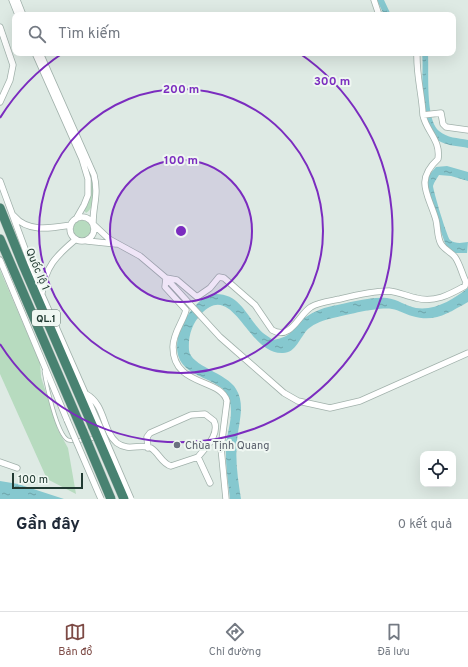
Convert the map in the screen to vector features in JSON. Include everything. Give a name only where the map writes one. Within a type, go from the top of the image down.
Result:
[{"type":"highway","points":[[0,201],[10,231]]},
{"type":"highway","name":"Quốc lộ 1","points":[[0,208],[23,265],[68,367],[97,427]]},
{"type":"highway","name":"Quốc lộ 1","points":[[0,239],[111,499]]},
{"type":"highway","points":[[0,248],[15,274]]},
{"type":"highway","points":[[42,295],[68,367]]},
{"type":"highway","name":"QL.1","points":[[97,427],[124,499]]},
{"type":"street","points":[[12,0],[17,12]]},
{"type":"street","points":[[17,0],[23,12]]},
{"type":"street","points":[[374,0],[378,12]]},
{"type":"street","points":[[0,27],[13,65],[10,80],[0,102]]},
{"type":"street","points":[[12,213],[22,223],[39,228],[70,225],[76,219],[88,195],[88,179],[82,159],[36,56]]},
{"type":"street","points":[[41,56],[94,175],[97,186],[93,235],[83,242]]},
{"type":"street","points":[[166,278],[177,280],[197,297],[210,288],[221,276],[247,296],[272,330],[278,332],[290,329],[308,308],[318,304],[351,296],[388,291],[400,292],[423,300],[438,299],[465,286],[466,282],[454,256],[441,243],[436,218],[425,189],[424,180],[431,165],[438,159],[438,154],[436,140],[423,115],[422,92],[416,56]]},
{"type":"street","points":[[423,115],[441,114],[443,124],[446,127],[468,130]]},
{"type":"street","points":[[0,181],[42,295],[86,394],[97,427],[131,499]]},
{"type":"street","points":[[76,219],[83,217],[109,239],[140,256],[166,278],[220,336],[284,393],[298,401],[330,408],[360,401],[468,353]]},
{"type":"street","points":[[70,225],[70,233],[75,240],[118,245]]},
{"type":"street","points":[[42,295],[46,274],[51,264],[62,250],[75,240]]},
{"type":"street","points":[[0,260],[101,499]]},
{"type":"street","points":[[166,278],[165,287],[186,310],[172,347],[175,364],[178,368],[222,393],[226,397],[228,408],[221,448],[226,499]]},
{"type":"street","points":[[86,394],[93,398],[100,408],[112,437],[123,446],[130,448],[148,448],[159,456],[165,464],[171,466],[198,457],[215,435],[216,430],[214,421],[205,414],[190,415],[150,433],[147,437],[148,448]]},
{"type":"street","points":[[198,457],[210,483]]},
{"type":"street","points":[[0,462],[17,468]]},
{"type":"lane","points":[[43,363],[50,398],[64,436],[70,440],[112,437]]},
{"type":"green space","points":[[89,174],[93,186],[94,198],[90,209],[86,213],[84,210],[90,195]]},
{"type":"green space","points":[[82,220],[88,223],[91,229],[88,235],[82,238],[76,235],[73,229],[76,223]]},
{"type":"green space","points":[[0,270],[40,363],[41,377],[58,430],[68,448],[76,494],[47,479],[0,374]]},
{"type":"water","points":[[377,0],[384,0],[390,12],[383,12]]},
{"type":"water","points":[[422,56],[428,56],[430,106],[435,125],[439,131],[446,135],[468,140],[468,148],[441,142],[433,135],[427,125],[422,101]]},
{"type":"water","points":[[447,166],[468,172],[468,181],[451,176],[439,175],[433,186],[448,237],[454,242],[468,242],[467,253],[455,253],[446,246],[426,189],[429,175],[436,167]]},
{"type":"water","points":[[468,288],[468,302],[441,316],[435,318],[420,318],[387,308],[346,315],[314,325],[305,332],[295,348],[283,353],[270,350],[260,343],[232,311],[223,306],[213,306],[201,314],[195,322],[190,335],[189,350],[191,356],[196,361],[231,383],[236,389],[241,402],[236,456],[241,499],[230,499],[226,451],[231,416],[229,399],[224,391],[217,385],[188,370],[181,362],[177,352],[178,337],[181,327],[189,313],[205,297],[216,294],[225,295],[232,298],[238,302],[257,327],[273,340],[285,337],[305,317],[328,307],[360,300],[387,298],[416,308],[430,308],[450,300]]},
{"type":"water","points":[[0,481],[18,484],[64,499],[0,499]]},
{"type":"place","name":"Chùa Tịnh Quang","points":[[177,445]]}]
